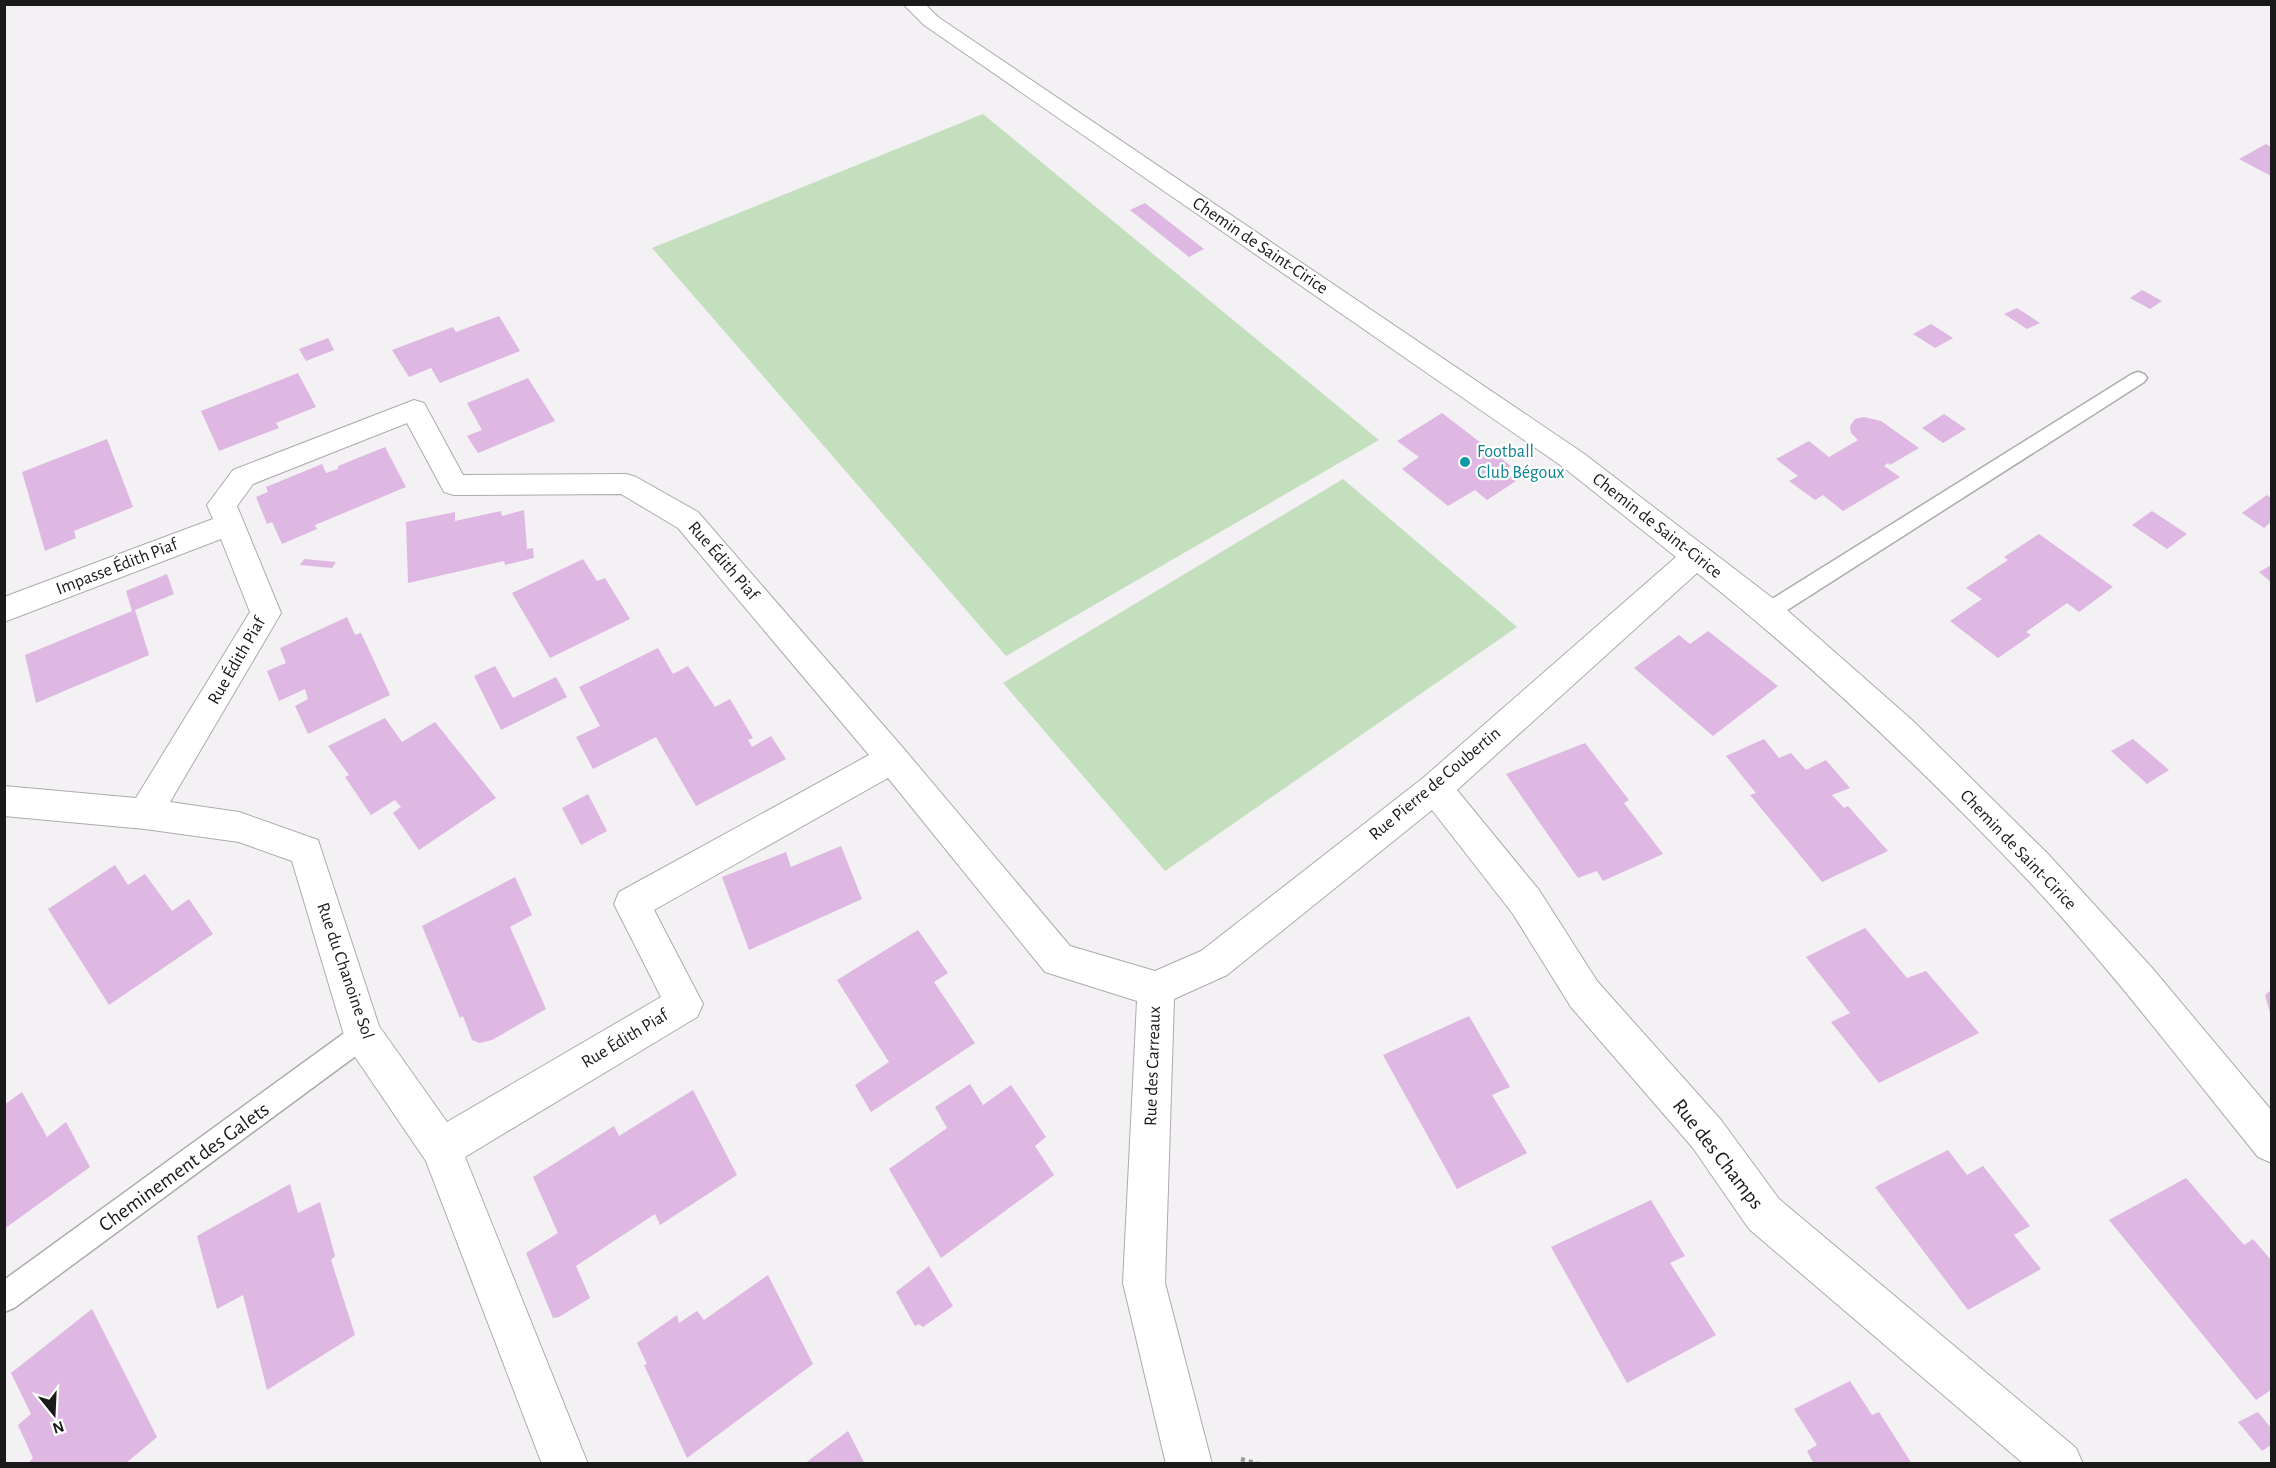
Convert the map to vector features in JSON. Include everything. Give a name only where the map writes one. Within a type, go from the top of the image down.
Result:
[{"type":"street","name":"Chemin de Saint-Cirice","points":[[913,4],[931,21],[1574,460],[1768,612],[1900,730],[2036,865],[2140,981],[2271,1143]]},
{"type":"street","name":"Rue Édith Piaf","points":[[145,814],[266,613],[222,505],[243,477],[414,410],[454,485],[626,484],[688,520],[892,759],[632,904],[684,1004],[441,1148]]},
{"type":"street","name":"Impasse Édith Piaf","points":[[4,610],[230,524]]},
{"type":"street","name":"Rue Pierre de Coubertin","points":[[1156,989],[1214,963],[1435,788],[1697,556]]},
{"type":"street","name":"Rue des Carreaux","points":[[892,759],[1058,960],[1156,989],[1144,1282],[1189,1464]]},
{"type":"street","name":"Rue des Champs","points":[[1435,788],[1526,902],[1584,994],[1707,1134],[1764,1214],[2060,1464]]},
{"type":"street","name":"Rue du Chanoine Sol","points":[[4,801],[145,814],[239,827],[306,851],[363,1035],[441,1148],[565,1464]]},
{"type":"lane","points":[[1768,612],[2138,378]]},
{"type":"lane","name":"Cheminement des Galets","points":[[4,1298],[363,1035]]},
{"type":"green space","points":[[983,114],[1379,440],[1006,656],[652,248]]},
{"type":"green space","points":[[1343,479],[1517,627],[1165,871],[1003,683]]},
{"type":"building","points":[[2266,144],[2271,147],[2271,176],[2239,159]]},
{"type":"building","points":[[1145,203],[1204,249],[1189,257],[1130,210]]},
{"type":"building","points":[[2142,290],[2162,301],[2150,309],[2130,298]]},
{"type":"building","points":[[2017,308],[2040,323],[2027,329],[2004,314]]},
{"type":"building","points":[[499,316],[520,351],[440,383],[431,368],[409,377],[392,350],[453,327],[456,332]]},
{"type":"building","points":[[1931,324],[1953,338],[1935,348],[1913,334]]},
{"type":"building","points":[[328,338],[334,350],[306,361],[299,349]]},
{"type":"building","points":[[298,373],[316,407],[276,423],[279,428],[219,451],[201,411]]},
{"type":"building","points":[[528,378],[555,421],[478,453],[467,436],[482,430],[467,403]]},
{"type":"building","name":"Football Club Bégoux","points":[[1442,413],[1511,466],[1503,471],[1516,481],[1487,500],[1475,490],[1448,506],[1402,469],[1419,457],[1397,441]]},
{"type":"building","points":[[1944,414],[1966,429],[1943,443],[1922,428]]},
{"type":"building","points":[[1864,417],[1881,421],[1919,448],[1890,465],[1888,463],[1884,466],[1900,477],[1843,511],[1823,495],[1815,500],[1789,481],[1798,476],[1776,459],[1809,441],[1829,457],[1858,440],[1851,433],[1850,426],[1855,419]]},
{"type":"building","points":[[107,439],[133,507],[74,531],[76,538],[45,551],[22,472]]},
{"type":"building","points":[[385,447],[406,487],[315,525],[317,529],[282,544],[272,522],[267,524],[256,497],[268,492],[266,487],[322,464],[326,473],[338,469],[338,466]]},
{"type":"building","points":[[2267,495],[2271,498],[2271,522],[2264,528],[2242,513]]},
{"type":"building","points":[[524,510],[527,549],[533,548],[534,558],[505,565],[504,561],[408,583],[406,522],[455,512],[455,521],[501,511],[502,516]]},
{"type":"building","points":[[2152,511],[2187,534],[2167,549],[2132,525]]},
{"type":"building","points":[[2039,534],[2113,587],[2079,612],[2067,603],[2026,632],[2031,635],[1998,658],[1950,621],[1982,599],[1966,588],[2008,560],[2004,557]]},
{"type":"building","points":[[304,559],[336,562],[332,568],[300,565]]},
{"type":"building","points":[[583,559],[597,581],[605,578],[630,619],[550,658],[512,593]]},
{"type":"building","points":[[2271,565],[2271,582],[2259,572]]},
{"type":"building","points":[[167,574],[174,594],[135,610],[149,655],[36,703],[25,655],[132,611],[126,591]]},
{"type":"building","points":[[347,617],[355,635],[361,633],[390,695],[308,734],[295,706],[308,699],[305,689],[279,701],[267,671],[286,663],[280,648]]},
{"type":"building","points":[[1708,631],[1778,686],[1713,736],[1634,668],[1679,635],[1690,644]]},
{"type":"building","points":[[658,648],[673,674],[688,666],[715,707],[730,699],[753,738],[748,740],[752,747],[771,736],[786,759],[696,806],[656,737],[593,769],[576,737],[600,726],[579,687]]},
{"type":"building","points":[[495,666],[513,698],[556,677],[567,697],[501,730],[474,676]]},
{"type":"building","points":[[385,718],[402,742],[435,722],[496,798],[419,850],[393,813],[401,807],[395,800],[371,815],[345,777],[349,775],[328,746]]},
{"type":"building","points":[[1764,739],[1779,758],[1791,753],[1806,770],[1826,760],[1850,788],[1832,795],[1844,808],[1848,806],[1888,851],[1822,882],[1750,795],[1756,793],[1726,756]]},
{"type":"building","points":[[2133,739],[2169,770],[2147,784],[2111,751]]},
{"type":"building","points":[[1585,743],[1629,800],[1624,803],[1663,854],[1603,881],[1597,871],[1578,878],[1506,774]]},
{"type":"building","points":[[588,794],[607,831],[581,845],[562,808]]},
{"type":"building","points":[[841,846],[862,899],[749,950],[722,877],[786,852],[791,867]]},
{"type":"building","points":[[115,865],[128,885],[145,874],[172,911],[189,899],[213,934],[109,1005],[48,909]]},
{"type":"building","points":[[515,877],[532,915],[510,927],[546,1009],[492,1040],[480,1043],[472,1040],[463,1016],[460,1018],[422,926]]},
{"type":"building","points":[[1865,928],[1907,978],[1926,971],[1979,1033],[1879,1083],[1831,1022],[1850,1013],[1806,957]]},
{"type":"building","points":[[918,930],[948,973],[934,982],[975,1043],[871,1112],[855,1085],[889,1062],[837,980]]},
{"type":"building","points":[[2271,990],[2271,1016],[2265,995]]},
{"type":"building","points":[[1469,1016],[1510,1087],[1492,1095],[1527,1153],[1457,1189],[1383,1055]]},
{"type":"building","points":[[970,1084],[983,1105],[1011,1085],[1046,1137],[1035,1146],[1054,1175],[941,1258],[889,1169],[947,1128],[935,1107]]},
{"type":"building","points":[[693,1090],[737,1175],[660,1225],[655,1214],[576,1266],[590,1298],[559,1317],[553,1318],[526,1253],[558,1233],[533,1177],[614,1126],[619,1136]]},
{"type":"building","points":[[22,1092],[47,1137],[66,1122],[90,1167],[4,1229],[4,1105]]},
{"type":"building","points":[[1948,1150],[1967,1175],[1983,1166],[2030,1226],[2014,1235],[2041,1269],[1968,1310],[1875,1187]]},
{"type":"building","points":[[2186,1178],[2244,1245],[2253,1239],[2271,1260],[2271,1390],[2256,1400],[2109,1220]]},
{"type":"building","points":[[290,1184],[298,1213],[320,1202],[335,1256],[331,1260],[355,1335],[267,1390],[243,1295],[217,1309],[197,1236]]},
{"type":"building","points":[[1651,1200],[1685,1256],[1670,1263],[1716,1335],[1627,1383],[1551,1247]]},
{"type":"building","points":[[929,1266],[953,1306],[923,1327],[919,1324],[915,1326],[896,1292]]},
{"type":"building","points":[[768,1275],[813,1364],[687,1458],[644,1365],[647,1364],[637,1343],[677,1315],[679,1323],[697,1311],[704,1320]]},
{"type":"building","points":[[92,1309],[157,1437],[125,1464],[27,1464],[33,1458],[18,1425],[31,1414],[11,1373]]},
{"type":"building","points":[[1850,1381],[1872,1415],[1879,1412],[1912,1464],[1814,1464],[1807,1451],[1817,1445],[1794,1409]]},
{"type":"building","points":[[2258,1412],[2271,1428],[2271,1445],[2262,1451],[2238,1422]]},
{"type":"building","points":[[848,1431],[865,1464],[804,1464]]},
{"type":"place","name":"Football Club Bégoux","points":[[1465,462]]}]
